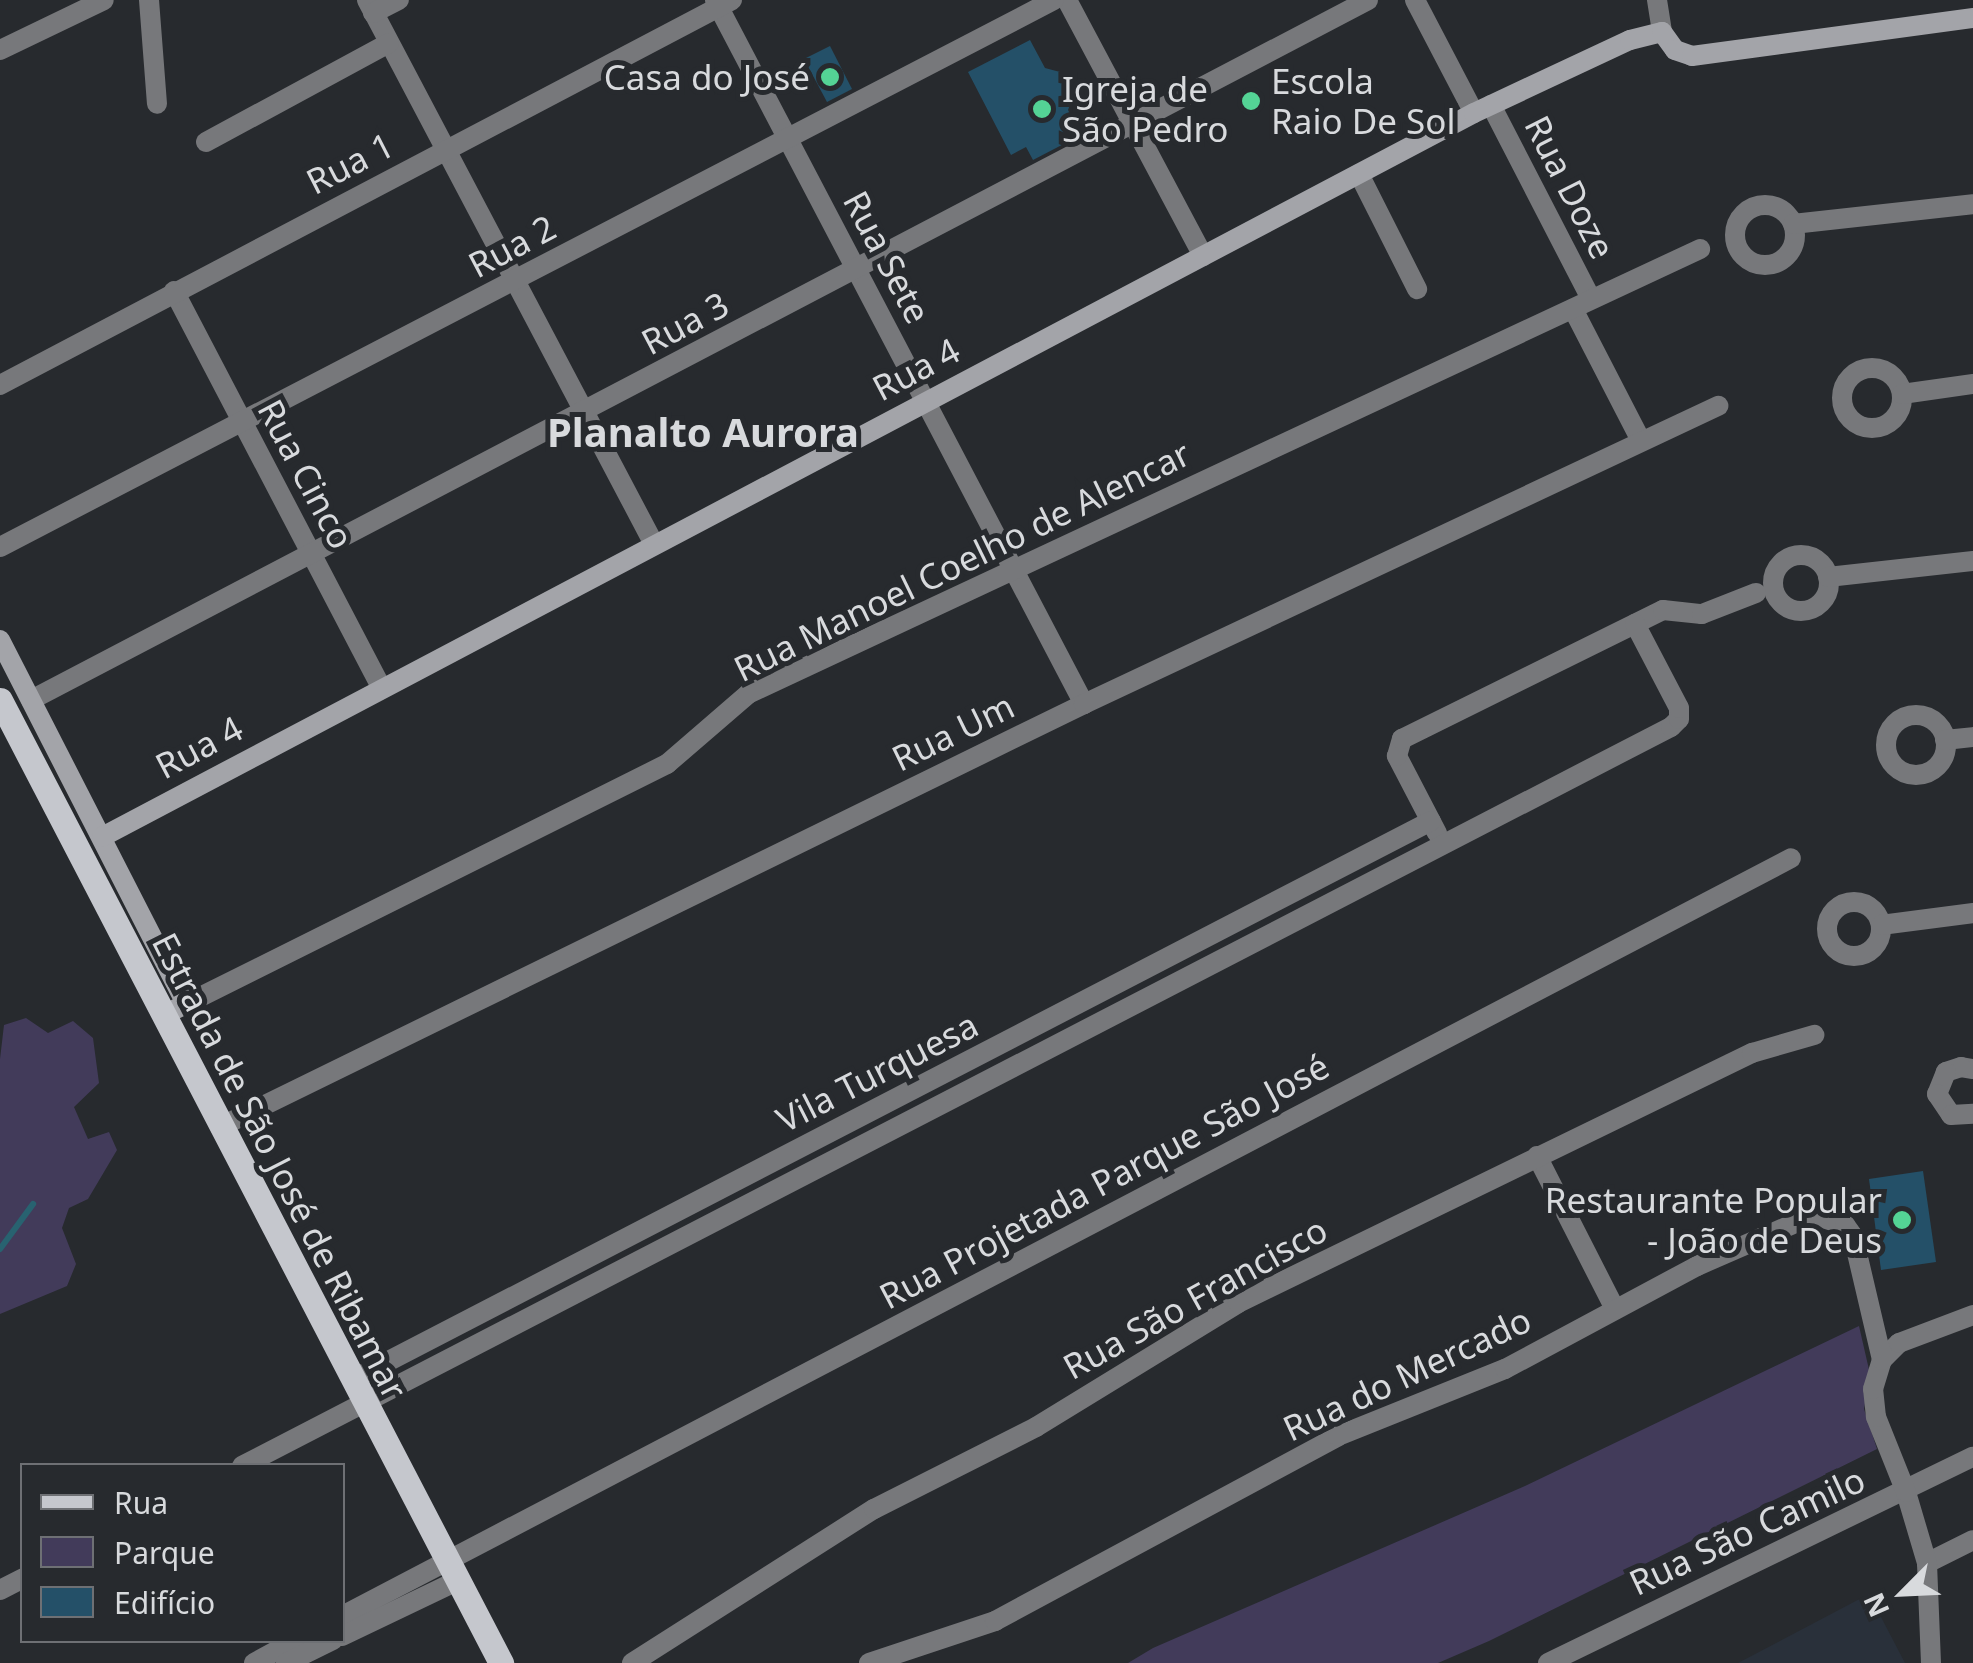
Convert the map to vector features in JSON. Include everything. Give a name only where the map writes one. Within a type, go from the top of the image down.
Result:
[{"type":"main road","name":"Estrada de São José de Ribamar","points":[[0,700],[174,1010],[220,1128],[501,1663]]},
{"type":"street","points":[[0,50],[104,0]]},
{"type":"street","points":[[149,0],[157,104]]},
{"type":"street","points":[[399,0],[370,7],[654,544]]},
{"type":"street","name":"Rua 2","points":[[0,547],[1054,0]]},
{"type":"street","points":[[1066,0],[1203,256]]},
{"type":"street","name":"Rua 3","points":[[31,700],[1368,0]]},
{"type":"street","name":"Rua Doze","points":[[1416,0],[1482,109],[1582,304],[1640,439]]},
{"type":"street","points":[[1657,0],[1662,32],[1674,50],[1692,56],[1973,18]]},
{"type":"street","name":"Rua Sete","points":[[722,2],[856,270],[1084,704]]},
{"type":"street","name":"Rua 1","points":[[0,385],[722,2]]},
{"type":"street","name":"Rua 4","points":[[102,837],[1482,109],[1630,40],[1662,32]]},
{"type":"street","points":[[206,142],[389,42]]},
{"type":"street","points":[[1359,174],[1416,290]]},
{"type":"street","points":[[1793,224],[1973,204]]},
{"type":"street","name":"Rua Manoel Coelho de Alencar","points":[[174,1010],[666,764],[748,694],[1700,249]]},
{"type":"street","name":"Rua Cinco","points":[[174,291],[381,687]]},
{"type":"street","points":[[1902,394],[1973,384]]},
{"type":"street","name":"Rua Um","points":[[220,1128],[1084,704],[1640,439],[1718,406]]},
{"type":"street","points":[[1828,577],[1973,560]]},
{"type":"street","points":[[1442,843],[1397,756],[1398,742],[1670,609],[1702,614],[1756,593]]},
{"type":"street","name":"Vila Turquesa","points":[[358,1391],[665,1249],[1676,724],[1679,708],[1635,624]]},
{"type":"street","name":"Estrada de São José de Ribamar","points":[[0,640],[102,837],[174,1010]]},
{"type":"street","points":[[1945,740],[1973,737]]},
{"type":"street","name":"Vila Turquesa","points":[[358,1391],[652,1223],[1430,821]]},
{"type":"street","name":"Rua Projetada Parque São José","points":[[452,1571],[1791,858]]},
{"type":"street","points":[[1881,926],[1973,913]]},
{"type":"street","points":[[1225,929],[1238,951]]},
{"type":"street","name":"Rua São Francisco","points":[[632,1663],[874,1509],[1036,1427],[1176,1338],[1537,1156],[1752,1053],[1814,1035]]},
{"type":"street","points":[[1973,1070],[1960,1067],[1946,1072],[1937,1094],[1951,1115],[1973,1114]]},
{"type":"street","points":[[938,1078],[951,1102]]},
{"type":"street","points":[[1537,1156],[1614,1309]]},
{"type":"street","name":"Rua do Mercado","points":[[869,1663],[995,1621],[1338,1436],[1505,1369],[1614,1309],[1814,1215],[1845,1225],[1860,1252],[1882,1360]]},
{"type":"street","points":[[652,1223],[665,1249]]},
{"type":"street","points":[[1931,1663],[1927,1563],[1873,1402],[1882,1360],[1899,1343],[1973,1315]]},
{"type":"street","points":[[247,1463],[358,1391]]},
{"type":"street","name":"Rua São Camilo","points":[[1548,1663],[1973,1457]]},
{"type":"street","points":[[1927,1563],[1973,1540]]},
{"type":"street","points":[[345,1615],[452,1571]]},
{"type":"street","points":[[345,1634],[452,1571]]},
{"type":"street","points":[[254,1663],[291,1643]]},
{"type":"street","points":[[286,1663],[327,1643]]},
{"type":"shaded area","points":[[1869,1594],[1905,1663],[1738,1663]]},
{"type":"green space","points":[[26,1018],[48,1033],[73,1021],[93,1038],[99,1083],[74,1107],[88,1139],[109,1132],[117,1150],[88,1199],[69,1208],[62,1228],[76,1264],[67,1286],[0,1314],[0,1059],[4,1025]]},
{"type":"green space","points":[[1859,1326],[1870,1374],[1864,1409],[1877,1449],[1489,1641],[1438,1663],[1128,1663],[1153,1648],[1525,1486]]},
{"type":"building","name":"Igreja de São Pedro","points":[[1030,40],[1045,68],[1060,72],[1073,97],[1068,110],[1081,135],[1033,160],[1026,147],[1011,155],[968,72]]},
{"type":"building","name":"Casa do José","points":[[830,46],[852,89],[827,102],[804,59]]},
{"type":"building","name":"Restaurante Popular - João de Deus","points":[[1923,1171],[1936,1262],[1881,1270],[1869,1179]]},
{"type":"waterway","points":[[0,1249],[33,1204]]},
{"type":"place","name":"Casa do José","points":[[830,77]]},
{"type":"place","name":"Escola Raio De Sol","points":[[1251,101]]},
{"type":"place","name":"Igreja de São Pedro","points":[[1042,109]]},
{"type":"place","name":"Restaurante Popular - João de Deus","points":[[1902,1220]]},
{"type":"district","name":"Planalto Aurora","points":[[703,432]]}]
